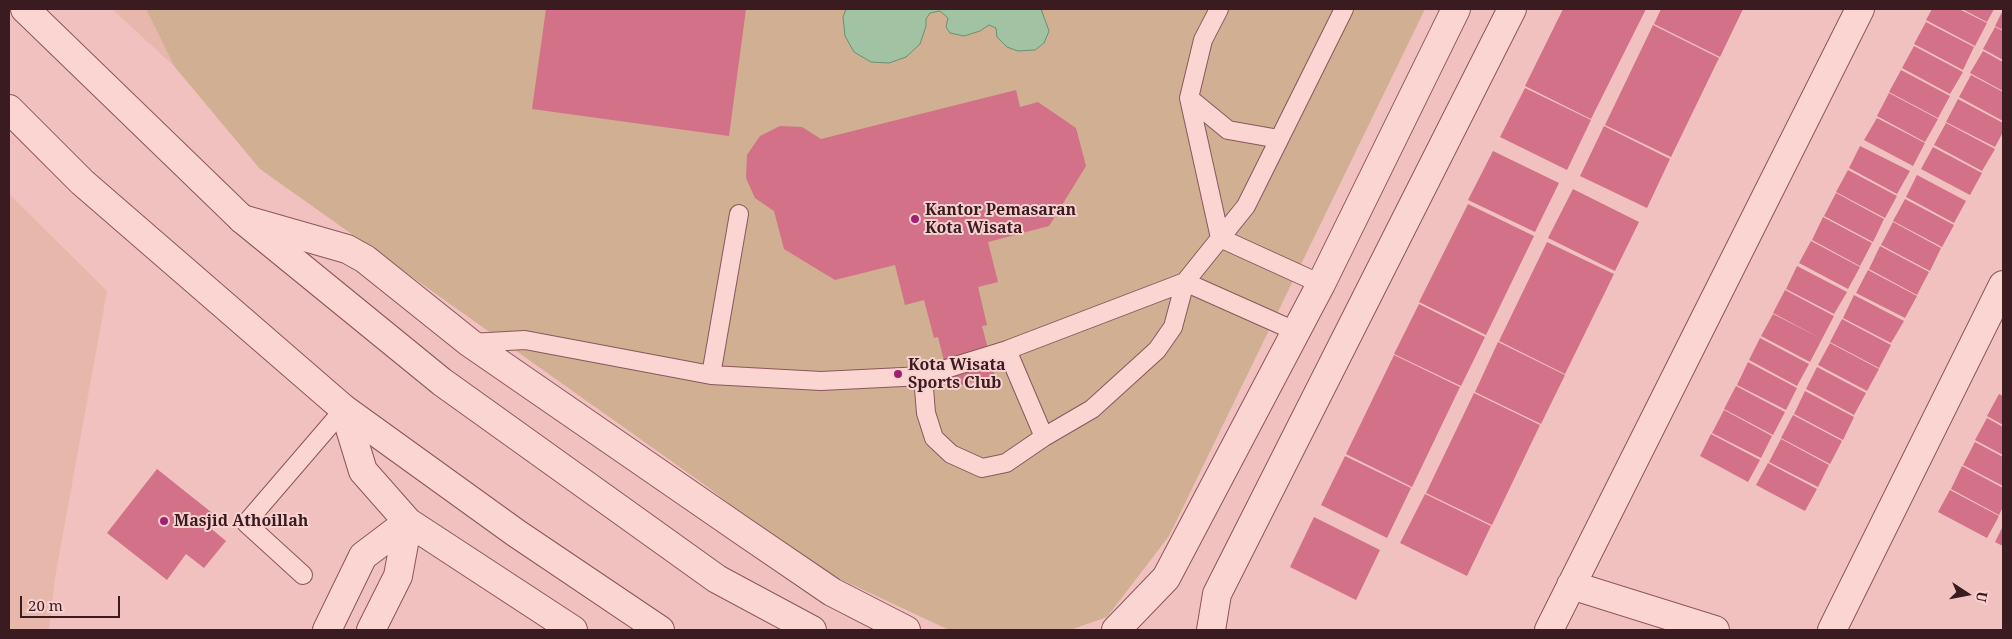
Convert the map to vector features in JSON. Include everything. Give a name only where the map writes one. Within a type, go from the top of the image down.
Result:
[{"type":"street","points":[[25,9],[242,219],[442,382],[716,578],[812,630]]},
{"type":"street","points":[[1116,630],[1166,578],[1320,284],[1456,9]]},
{"type":"street","points":[[1211,630],[1218,594],[1512,9]]},
{"type":"street","points":[[1549,630],[1860,9]]},
{"type":"street","points":[[9,109],[82,182],[344,409],[516,534],[660,630]]},
{"type":"street","points":[[242,219],[347,249],[365,259],[470,343],[832,592],[906,630]]},
{"type":"street","points":[[1832,630],[2003,285]]},
{"type":"street","points":[[344,409],[363,471],[408,522],[573,630]]},
{"type":"street","points":[[327,630],[363,556],[408,522]]},
{"type":"street","points":[[371,630],[398,576],[408,522]]},
{"type":"street","points":[[1571,586],[1715,630]]},
{"type":"lane","points":[[1219,9],[1203,40],[1188,98],[1220,238]]},
{"type":"lane","points":[[923,376],[926,413],[934,438],[951,454],[982,468],[1006,463],[1044,437],[1092,409],[1156,350],[1173,327],[1185,282],[1246,206],[1344,9]]},
{"type":"lane","points":[[1188,98],[1228,130],[1279,139]]},
{"type":"lane","points":[[711,375],[739,214]]},
{"type":"lane","points":[[1220,238],[1320,284]]},
{"type":"lane","points":[[470,343],[525,340],[711,375],[821,382],[923,376],[1007,350],[1185,282],[1295,331]]},
{"type":"lane","points":[[1007,350],[1044,437]]},
{"type":"lane","points":[[303,575],[246,523],[344,409]]},
{"type":"shaded area","points":[[112,9],[146,9],[174,66]]},
{"type":"shaded area","name":"Kota Wisata Sports Club","points":[[146,9],[1425,9],[1169,536],[1107,617],[1070,630],[949,630],[804,562],[705,485],[260,169],[174,66]]},
{"type":"shaded area","points":[[846,9],[1041,9],[1049,31],[1044,43],[1035,50],[1018,51],[1007,47],[997,37],[996,28],[989,25],[980,31],[964,36],[950,33],[946,27],[948,18],[940,11],[930,13],[926,19],[926,26],[920,44],[906,57],[889,63],[871,62],[854,52],[845,36],[843,17]]},
{"type":"shaded area","points":[[9,194],[107,291],[55,578],[49,630],[9,630]]},
{"type":"building","points":[[546,9],[746,9],[729,136],[532,109]]},
{"type":"building","points":[[1563,9],[1646,9],[1591,119],[1525,86]]},
{"type":"building","points":[[1661,9],[1743,9],[1720,57],[1654,24]]},
{"type":"building","points":[[1932,9],[1959,9],[1987,23],[1975,46],[1926,20]]},
{"type":"building","points":[[1962,9],[1994,9],[1987,22]]},
{"type":"building","points":[[2003,10],[2003,30],[1995,26]]},
{"type":"building","points":[[1926,22],[1974,47],[1963,70],[1914,44]]},
{"type":"building","points":[[1653,25],[1719,58],[1671,157],[1605,125]]},
{"type":"building","points":[[1995,27],[2003,31],[2003,60],[1983,49]]},
{"type":"building","points":[[1914,46],[1963,72],[1950,94],[1902,68]]},
{"type":"building","points":[[1983,51],[2003,62],[2003,91],[1970,73]]},
{"type":"building","points":[[1901,70],[1950,96],[1938,118],[1889,92]]},
{"type":"building","points":[[1971,75],[2003,92],[2003,121],[1959,97]]},
{"type":"building","points":[[1525,88],[1591,120],[1567,170],[1500,137]]},
{"type":"building","name":"Kantor Pemasaran Kota Wisata","points":[[1016,90],[1020,107],[1038,102],[1076,128],[1086,166],[1049,226],[988,242],[998,282],[978,287],[987,325],[982,326],[995,376],[951,388],[938,337],[934,338],[924,300],[905,305],[895,265],[835,280],[784,249],[774,211],[755,198],[746,178],[747,155],[760,136],[780,126],[802,127],[821,139]]},
{"type":"building","points":[[1889,93],[1938,119],[1925,142],[1877,116]]},
{"type":"building","points":[[1958,99],[2003,123],[2003,132],[1995,147],[1946,122]]},
{"type":"building","points":[[1877,118],[1925,143],[1913,166],[1864,140]]},
{"type":"building","points":[[1946,123],[1995,149],[1982,171],[1934,145]]},
{"type":"building","points":[[1604,126],[1670,159],[1647,208],[1580,176]]},
{"type":"building","points":[[1860,146],[1910,171],[1897,194],[1849,168]]},
{"type":"building","points":[[1933,147],[1982,173],[1970,195],[1921,169]]},
{"type":"building","points":[[1493,151],[1559,183],[1535,232],[1468,200]]},
{"type":"building","points":[[1848,170],[1897,196],[1885,218],[1836,192]]},
{"type":"building","points":[[1917,175],[1966,201],[1954,223],[1906,197]]},
{"type":"building","points":[[1573,189],[1639,222],[1615,271],[1548,238]]},
{"type":"building","points":[[1836,193],[1884,219],[1873,242],[1824,216]]},
{"type":"building","points":[[1905,199],[1954,225],[1942,247],[1893,221]]},
{"type":"building","points":[[1468,204],[1534,236],[1486,335],[1419,302]]},
{"type":"building","points":[[1823,217],[1872,243],[1860,266],[1812,240]]},
{"type":"building","points":[[1893,222],[1941,248],[1930,271],[1881,245]]},
{"type":"building","points":[[1811,241],[1860,267],[1848,289],[1799,263]]},
{"type":"building","points":[[1547,242],[1614,274],[1565,374],[1499,341]]},
{"type":"building","points":[[1880,246],[1929,272],[1917,295],[1869,269]]},
{"type":"building","points":[[1797,266],[1847,292],[1834,314],[1786,289]]},
{"type":"building","points":[[1868,270],[1917,296],[1905,318],[1856,293]]},
{"type":"building","points":[[1785,290],[1834,316],[1822,339],[1773,313]]},
{"type":"building","points":[[1854,295],[1904,321],[1891,343],[1843,318]]},
{"type":"building","points":[[1419,304],[1485,337],[1461,386],[1394,354]]},
{"type":"building","points":[[1773,314],[1822,339],[1810,362],[1761,336]]},
{"type":"building","points":[[1842,319],[1891,345],[1879,368],[1830,342]]},
{"type":"building","points":[[1760,338],[1809,364],[1797,386],[1749,360]]},
{"type":"building","points":[[1498,342],[1565,375],[1541,424],[1475,392]]},
{"type":"building","points":[[1830,343],[1879,369],[1867,391],[1818,365]]},
{"type":"building","points":[[1394,355],[1460,387],[1412,487],[1346,454]]},
{"type":"building","points":[[1748,362],[1797,388],[1786,410],[1737,385]]},
{"type":"building","points":[[1817,367],[1866,393],[1854,415],[1806,389]]},
{"type":"building","points":[[1736,386],[1785,412],[1773,435],[1724,409]]},
{"type":"building","points":[[1805,391],[1854,417],[1843,440],[1794,414]]},
{"type":"building","points":[[1474,393],[1540,425],[1492,525],[1426,493]]},
{"type":"building","points":[[1999,394],[2003,396],[2003,425],[1987,416]]},
{"type":"building","points":[[1724,410],[1772,436],[1761,458],[1712,433]]},
{"type":"building","points":[[1793,415],[1842,441],[1830,464],[1781,438]]},
{"type":"building","points":[[1987,418],[2003,427],[2003,455],[1975,440]]},
{"type":"building","points":[[1711,434],[1760,460],[1748,482],[1700,456]]},
{"type":"building","points":[[1781,439],[1829,465],[1818,487],[1769,462]]},
{"type":"building","points":[[1975,442],[2003,457],[2003,486],[1963,465]]},
{"type":"building","points":[[1345,456],[1411,488],[1387,538],[1321,505]]},
{"type":"building","points":[[1768,463],[1817,489],[1805,511],[1756,485]]},
{"type":"building","points":[[1962,466],[2003,488],[2003,507],[1999,515],[1951,489]]},
{"type":"building","name":"Masjid Athoillah","points":[[157,469],[216,516],[208,526],[226,541],[204,568],[186,554],[167,580],[107,533]]},
{"type":"building","points":[[1950,490],[1999,516],[1987,538],[1938,512]]},
{"type":"building","points":[[1425,494],[1491,526],[1467,576],[1400,543]]},
{"type":"building","points":[[1314,517],[1380,550],[1356,600],[1290,567]]},
{"type":"building","points":[[2003,526],[2003,546],[1995,542]]},
{"type":"place","name":"Kantor Pemasaran Kota Wisata","points":[[915,219]]},
{"type":"place","name":"Kota Wisata Sports Club","points":[[898,374]]},
{"type":"place","name":"Masjid Athoillah","points":[[164,521]]}]
